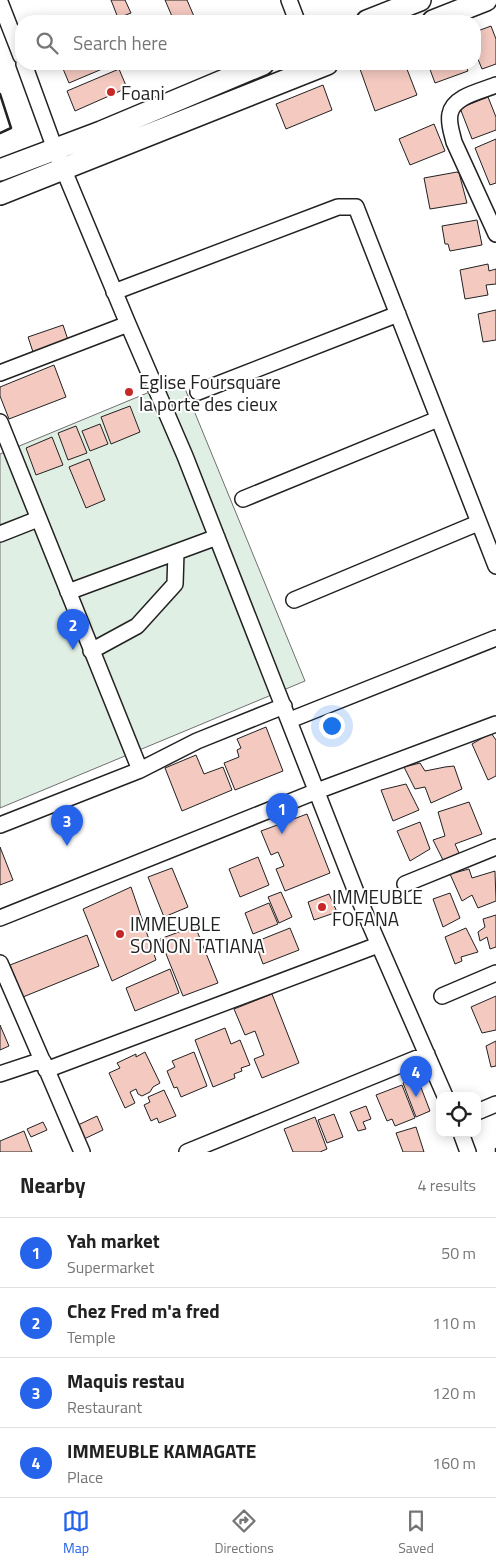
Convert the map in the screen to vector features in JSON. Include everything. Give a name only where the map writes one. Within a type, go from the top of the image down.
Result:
[{"type":"main road","points":[[382,15],[420,0]]},
{"type":"main road","points":[[448,15],[486,0]]},
{"type":"main road","points":[[0,170],[101,132],[249,70]]},
{"type":"main road","points":[[0,194],[312,70]]},
{"type":"street","points":[[289,0],[295,15]]},
{"type":"street","points":[[0,2],[15,41]]},
{"type":"street","points":[[26,70],[63,169],[185,456],[378,945],[443,1092]]},
{"type":"street","points":[[496,85],[463,98],[454,104],[450,113],[450,126],[454,142],[490,203],[496,234]]},
{"type":"street","points":[[114,292],[338,207],[356,207],[496,566]]},
{"type":"street","points":[[198,392],[398,314]]},
{"type":"street","points":[[0,373],[128,324]]},
{"type":"street","points":[[243,499],[438,419]]},
{"type":"street","points":[[0,422],[140,770]]},
{"type":"street","points":[[0,534],[38,519]]},
{"type":"street","points":[[294,600],[478,523]]},
{"type":"street","points":[[68,592],[217,537]]},
{"type":"street","points":[[92,650],[138,626],[175,584],[176,552]]},
{"type":"street","points":[[0,825],[140,770],[197,741],[287,713],[496,638]]},
{"type":"street","points":[[0,918],[316,791],[496,724]]},
{"type":"street","points":[[405,884],[496,847]]},
{"type":"street","points":[[0,1074],[44,1065],[378,945]]},
{"type":"street","points":[[0,963],[82,1152]]},
{"type":"street","points":[[442,996],[496,973]]},
{"type":"street","points":[[188,1152],[427,1054]]},
{"type":"street","points":[[481,1110],[496,1104]]},
{"type":"street","points":[[462,1137],[468,1152]]},
{"type":"green space","points":[[181,379],[305,681],[0,808],[0,454]]},
{"type":"building","points":[[111,0],[125,0],[131,13],[117,15]]},
{"type":"building","points":[[165,0],[187,0],[193,15],[171,15]]},
{"type":"building","points":[[491,26],[496,39],[496,64],[482,69],[481,67],[481,30]]},
{"type":"building","points":[[64,70],[100,70],[69,83]]},
{"type":"building","points":[[117,70],[119,70],[127,88],[75,111],[67,91]]},
{"type":"building","points":[[360,70],[407,70],[417,95],[375,111]]},
{"type":"building","points":[[430,70],[468,71],[435,83]]},
{"type":"building","points":[[323,85],[332,110],[286,129],[276,104]]},
{"type":"building","points":[[488,97],[496,117],[496,130],[472,139],[460,108]]},
{"type":"building","points":[[434,124],[445,151],[410,165],[399,139]]},
{"type":"building","points":[[496,139],[496,183],[490,185],[475,148]]},
{"type":"building","points":[[459,173],[467,203],[430,209],[424,178]]},
{"type":"building","points":[[477,220],[482,245],[450,251],[448,244],[445,244],[442,226]]},
{"type":"building","points":[[488,264],[489,271],[496,269],[496,284],[486,285],[488,295],[465,299],[460,270]]},
{"type":"building","points":[[496,310],[496,340],[483,342],[478,314]]},
{"type":"building","points":[[63,325],[69,343],[34,355],[28,337]]},
{"type":"building","points":[[54,365],[66,397],[9,419],[0,396],[0,387]]},
{"type":"building","points":[[130,406],[140,432],[111,444],[101,417]]},
{"type":"building","points":[[100,424],[108,444],[90,451],[82,431]]},
{"type":"building","points":[[76,426],[87,453],[68,460],[58,433]]},
{"type":"building","points":[[52,437],[63,465],[36,475],[26,448]]},
{"type":"building","points":[[89,459],[105,500],[86,508],[69,467]]},
{"type":"building","points":[[266,727],[283,771],[235,790],[224,763],[239,757],[237,750],[241,748],[237,739]]},
{"type":"building","points":[[491,733],[496,740],[496,776],[488,780],[472,744]]},
{"type":"building","points":[[196,755],[204,774],[223,767],[232,790],[182,811],[165,768]]},
{"type":"building","points":[[420,763],[425,771],[454,766],[462,789],[431,803],[425,787],[415,789],[404,767]]},
{"type":"building","points":[[406,784],[419,810],[393,821],[381,790]]},
{"type":"building","points":[[469,802],[482,834],[455,844],[459,853],[443,860],[433,840],[445,836],[438,812]]},
{"type":"building","points":[[307,814],[330,873],[285,891],[276,869],[284,866],[278,852],[271,855],[261,831]]},
{"type":"building","points":[[420,822],[430,849],[410,861],[397,831]]},
{"type":"building","points":[[0,847],[13,880],[0,885]]},
{"type":"building","points":[[258,857],[269,885],[240,897],[229,869]]},
{"type":"building","points":[[172,868],[188,907],[164,917],[148,877]]},
{"type":"building","points":[[469,869],[472,878],[495,871],[496,901],[478,908],[472,895],[462,901],[450,874]]},
{"type":"building","name":"IMMEUBLE SONON TATIANA","points":[[131,887],[156,960],[112,981],[83,909]]},
{"type":"building","points":[[281,892],[292,917],[279,923],[268,897]]},
{"type":"building","points":[[450,893],[460,918],[443,927],[433,899]]},
{"type":"building","name":"IMMEUBLE FOFANA","points":[[329,894],[337,912],[314,920],[308,902]]},
{"type":"building","points":[[269,903],[278,924],[253,934],[245,913]]},
{"type":"building","points":[[496,915],[496,947],[490,949],[487,937],[480,941],[478,932],[485,927],[483,919]]},
{"type":"building","points":[[195,926],[218,983],[183,996],[160,939]]},
{"type":"building","points":[[290,928],[299,950],[263,964],[255,942]]},
{"type":"building","points":[[466,928],[478,952],[461,957],[462,961],[455,964],[445,937]]},
{"type":"building","points":[[87,935],[99,966],[23,997],[10,965]]},
{"type":"building","points":[[170,969],[179,993],[135,1011],[126,988]]},
{"type":"building","points":[[272,994],[299,1063],[262,1078],[254,1059],[264,1055],[255,1031],[245,1035],[234,1009]]},
{"type":"building","points":[[496,996],[496,1030],[482,1033],[471,1007]]},
{"type":"building","points":[[0,1025],[9,1046],[0,1050]]},
{"type":"building","points":[[225,1028],[231,1044],[240,1040],[250,1065],[241,1068],[242,1071],[234,1074],[235,1078],[213,1087],[195,1040]]},
{"type":"building","points":[[496,1041],[496,1066],[491,1067],[486,1046]]},
{"type":"building","points":[[145,1052],[160,1083],[142,1096],[138,1094],[136,1089],[130,1092],[135,1103],[125,1108],[109,1073],[120,1068],[117,1063]]},
{"type":"building","points":[[194,1052],[207,1086],[181,1097],[177,1087],[174,1088],[167,1071],[175,1067],[172,1061]]},
{"type":"building","points":[[417,1077],[430,1111],[416,1117],[403,1083]]},
{"type":"building","points":[[402,1085],[415,1118],[395,1126],[392,1119],[387,1121],[376,1095]]},
{"type":"building","points":[[164,1090],[176,1116],[159,1123],[157,1118],[151,1121],[144,1105],[150,1102],[148,1097]]},
{"type":"building","points":[[366,1106],[371,1119],[363,1122],[366,1129],[358,1131],[350,1112]]},
{"type":"building","points":[[334,1114],[343,1137],[327,1143],[318,1120]]},
{"type":"building","points":[[97,1116],[103,1130],[84,1139],[78,1125]]},
{"type":"building","points":[[315,1117],[327,1149],[320,1152],[293,1152],[284,1129]]},
{"type":"building","points":[[43,1122],[47,1130],[31,1137],[27,1129]]},
{"type":"building","points":[[416,1127],[424,1152],[403,1152],[396,1133]]},
{"type":"building","points":[[24,1131],[32,1152],[0,1152],[0,1141]]},
{"type":"wall","points":[[0,94],[11,128],[0,133]]},
{"type":"place","name":"Foani","points":[[111,92]]},
{"type":"place","name":"Eglise Foursquare la porte des cieux","points":[[129,392]]},
{"type":"place","name":"Chez Fred m'a fred","points":[[73,650]]},
{"type":"place","name":"Yah market","points":[[282,834]]},
{"type":"place","name":"Maquis restau","points":[[67,846]]},
{"type":"place","name":"IMMEUBLE FOFANA","points":[[322,907]]},
{"type":"place","name":"IMMEUBLE SONON TATIANA","points":[[120,934]]},
{"type":"place","name":"IMMEUBLE KAMAGATE","points":[[416,1097]]}]
